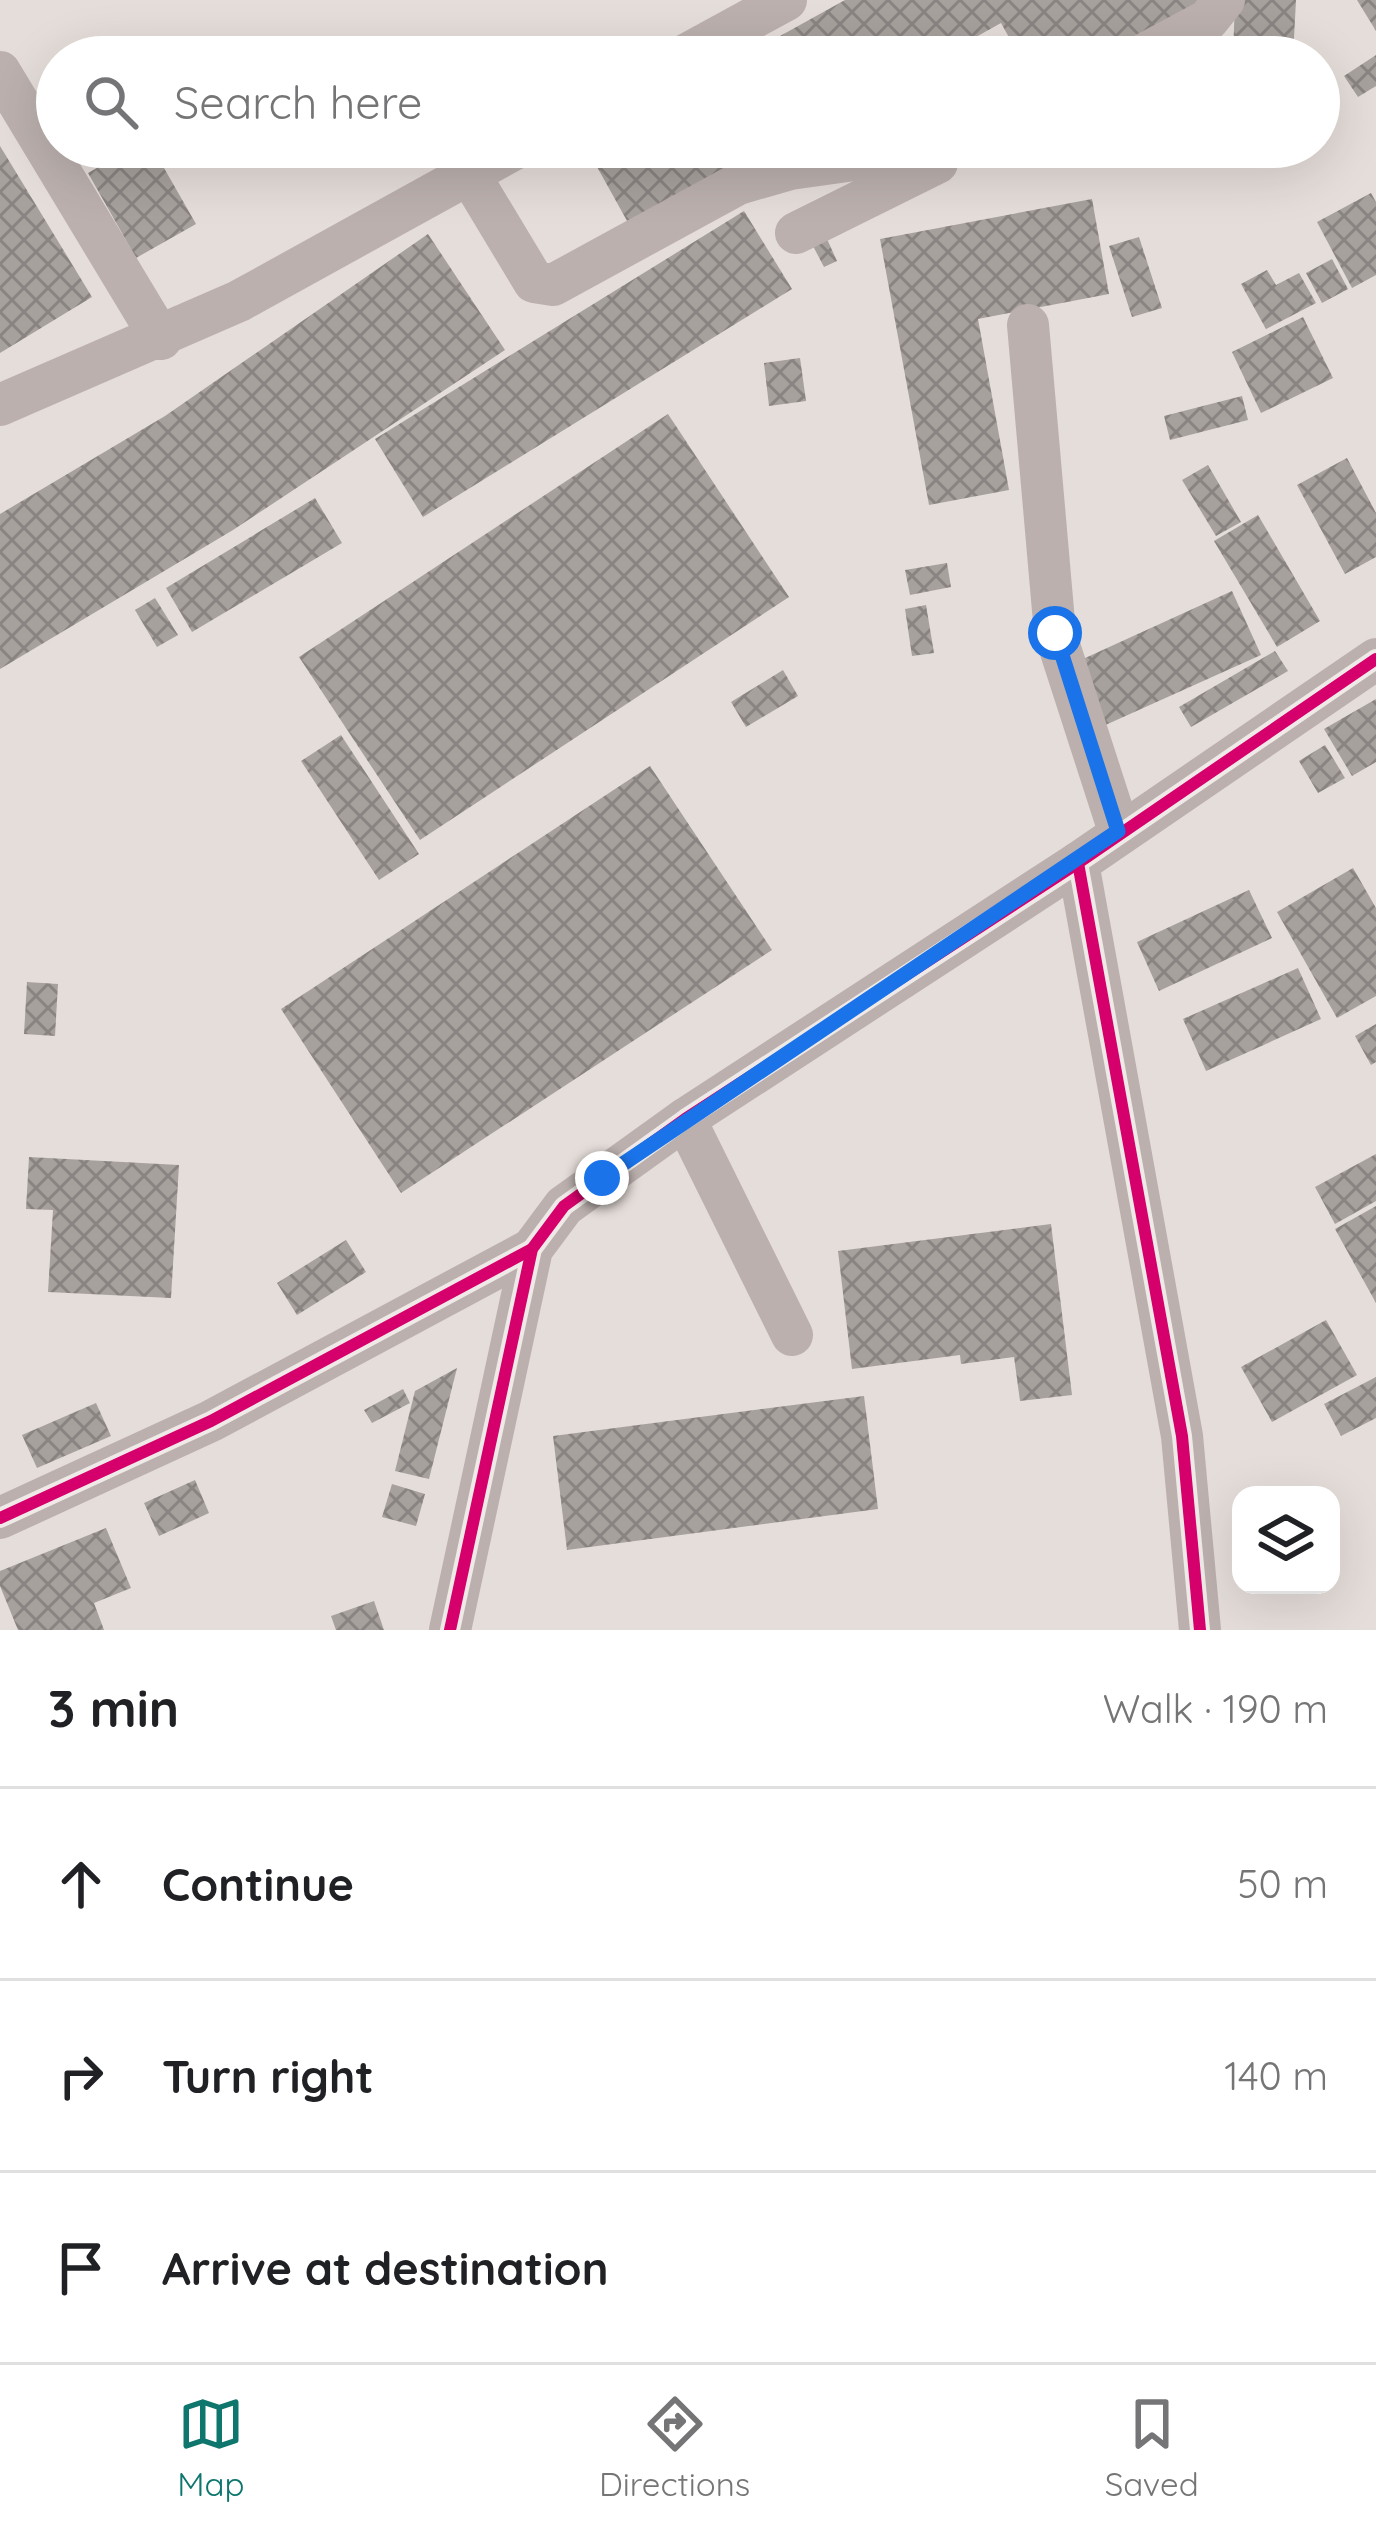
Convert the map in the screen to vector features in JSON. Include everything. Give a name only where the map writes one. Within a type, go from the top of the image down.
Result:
[{"type":"street","points":[[720,36],[786,0]]},
{"type":"street","points":[[1178,36],[1208,20],[1224,0]]},
{"type":"street","points":[[0,72],[36,132]]},
{"type":"street","points":[[58,168],[161,339]]},
{"type":"street","points":[[0,405],[161,339],[480,168]]},
{"type":"street","points":[[469,174],[520,267],[533,282],[553,285],[738,184],[797,168]]},
{"type":"street","points":[[796,233],[928,168]]},
{"type":"street","points":[[1028,325],[1055,633],[1118,831]]},
{"type":"street","points":[[450,1630],[532,1249],[564,1206],[686,1119],[1078,863],[1118,831],[1376,659]]},
{"type":"street","points":[[1078,863],[1182,1436],[1200,1630]]},
{"type":"street","points":[[686,1119],[792,1334]]},
{"type":"street","points":[[0,1518],[211,1421],[532,1249]]},
{"type":"shaded area","points":[[0,0],[1376,0],[1376,1630],[0,1630]]},
{"type":"building","points":[[845,0],[1210,0],[1145,36],[1008,36],[1001,23],[978,36],[780,36]]},
{"type":"building","points":[[1235,0],[1296,0],[1294,36],[1234,36]]},
{"type":"building","points":[[1357,0],[1376,0],[1376,31]]},
{"type":"building","points":[[1376,55],[1376,86],[1358,97],[1344,76]]},
{"type":"building","points":[[0,146],[92,297],[0,353]]},
{"type":"building","points":[[97,168],[164,168],[196,224],[136,258],[88,173]]},
{"type":"building","points":[[598,168],[739,168],[631,228]]},
{"type":"building","points":[[1371,193],[1376,202],[1376,275],[1352,288],[1317,222]]},
{"type":"building","points":[[1092,199],[1109,294],[978,319],[1009,490],[929,505],[880,239]]},
{"type":"building","points":[[744,211],[792,289],[423,517],[375,439]]},
{"type":"building","points":[[428,234],[505,350],[233,530],[0,669],[0,514],[165,416]]},
{"type":"building","points":[[1139,237],[1162,308],[1132,317],[1109,246]]},
{"type":"building","points":[[827,239],[837,261],[824,267],[813,246]]},
{"type":"building","points":[[1332,259],[1348,289],[1322,303],[1306,273]]},
{"type":"building","points":[[1267,270],[1276,285],[1299,273],[1316,303],[1266,329],[1241,284]]},
{"type":"building","points":[[1303,317],[1333,378],[1261,413],[1232,352]]},
{"type":"building","points":[[800,358],[806,401],[769,406],[764,363]]},
{"type":"building","points":[[1242,396],[1248,420],[1170,440],[1164,416]]},
{"type":"building","points":[[668,414],[789,597],[420,840],[299,657]]},
{"type":"building","points":[[1347,458],[1376,513],[1376,557],[1345,574],[1297,485]]},
{"type":"building","points":[[1208,465],[1241,522],[1216,536],[1182,480]]},
{"type":"building","points":[[315,498],[342,543],[192,632],[166,588]]},
{"type":"building","points":[[1258,515],[1320,621],[1277,647],[1214,541]]},
{"type":"building","points":[[947,563],[951,587],[910,595],[905,570]]},
{"type":"building","points":[[1232,591],[1261,655],[1101,727],[1072,664]]},
{"type":"building","points":[[155,598],[178,635],[157,647],[135,610]]},
{"type":"building","points":[[926,605],[934,653],[912,656],[905,609]]},
{"type":"building","points":[[1275,651],[1288,671],[1191,727],[1179,707]]},
{"type":"building","points":[[783,670],[798,696],[746,727],[731,702]]},
{"type":"building","points":[[1376,699],[1376,762],[1352,776],[1324,729]]},
{"type":"building","points":[[341,735],[419,854],[379,880],[301,761]]},
{"type":"building","points":[[1325,745],[1345,778],[1318,793],[1299,761]]},
{"type":"building","points":[[650,766],[772,950],[401,1193],[281,1009]]},
{"type":"building","points":[[1353,868],[1376,908],[1376,996],[1337,1018],[1277,912]]},
{"type":"building","points":[[1249,890],[1272,938],[1159,991],[1137,942]]},
{"type":"building","points":[[1298,968],[1321,1019],[1206,1071],[1183,1019]]},
{"type":"building","points":[[27,982],[58,984],[55,1036],[24,1034]]},
{"type":"building","points":[[1376,1024],[1376,1062],[1371,1065],[1355,1036]]},
{"type":"building","points":[[1376,1154],[1376,1201],[1335,1224],[1315,1187]]},
{"type":"building","points":[[29,1157],[179,1165],[171,1298],[48,1292],[53,1210],[26,1209]]},
{"type":"building","points":[[1376,1206],[1376,1303],[1335,1229]]},
{"type":"building","points":[[1051,1224],[1072,1395],[1020,1401],[1014,1357],[961,1364],[960,1355],[852,1369],[838,1251]]},
{"type":"building","points":[[346,1240],[366,1272],[297,1315],[277,1283]]},
{"type":"building","points":[[1326,1320],[1357,1375],[1272,1422],[1241,1367]]},
{"type":"building","points":[[457,1368],[429,1479],[395,1471],[415,1391]]},
{"type":"building","points":[[1376,1377],[1376,1418],[1341,1436],[1324,1404]]},
{"type":"building","points":[[403,1389],[410,1403],[372,1423],[364,1410]]},
{"type":"building","points":[[864,1396],[878,1509],[567,1550],[553,1436]]},
{"type":"building","points":[[96,1403],[111,1436],[37,1468],[22,1435]]},
{"type":"building","points":[[195,1480],[209,1513],[159,1536],[144,1503]]},
{"type":"building","points":[[392,1484],[425,1494],[416,1526],[382,1517]]},
{"type":"building","points":[[106,1528],[131,1588],[94,1603],[104,1630],[18,1630],[0,1586],[0,1571]]},
{"type":"building","points":[[374,1601],[384,1630],[336,1630],[331,1616]]},
{"type":"cycle path","points":[[450,1630],[532,1249],[564,1206],[685,1119],[1078,863],[1376,659]]},
{"type":"cycle path","points":[[1078,863],[1182,1436],[1200,1630]]},
{"type":"cycle path","points":[[0,1518],[211,1421],[532,1249]]},
{"type":"route","points":[[602,1178],[1078,863],[1118,831],[1055,633]]}]
